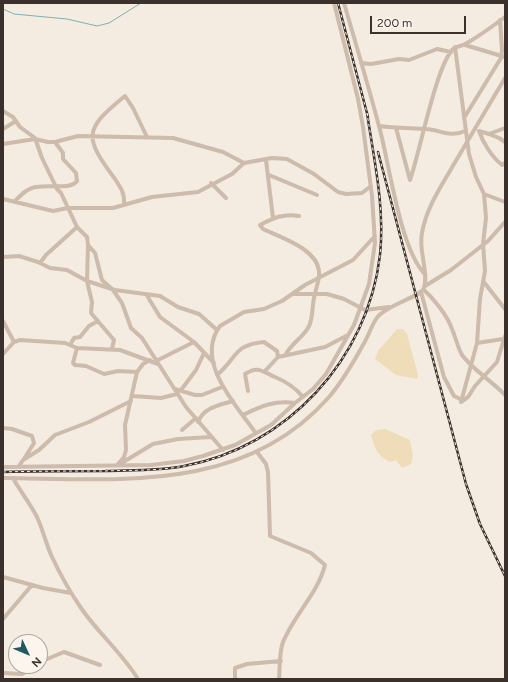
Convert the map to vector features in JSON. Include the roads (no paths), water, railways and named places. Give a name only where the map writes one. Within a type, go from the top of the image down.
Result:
[{"type":"street","points":[[3,466],[167,464],[184,461],[223,450],[241,442],[255,432],[271,425],[294,403],[313,389],[326,374],[349,334],[369,284],[374,260],[375,236],[371,186],[358,99],[334,3]]},
{"type":"street","points":[[344,3],[380,126],[404,227],[415,260],[424,273]]},
{"type":"street","points":[[396,128],[410,180],[436,88],[451,52],[455,48],[465,45],[505,16]]},
{"type":"street","points":[[464,119],[503,56],[500,20]]},
{"type":"street","points":[[465,45],[503,56]]},
{"type":"street","points":[[455,48],[467,142],[476,177],[484,194],[486,218],[483,244],[486,271],[480,299],[477,343],[462,400]]},
{"type":"street","points":[[361,63],[371,64],[399,59],[412,60],[437,49],[451,52]]},
{"type":"street","points":[[477,343],[504,338],[496,362],[468,397],[461,402],[462,400],[454,396],[444,377],[423,289],[424,273],[421,241],[424,222],[430,208],[467,142],[477,130],[505,78]]},
{"type":"street","points":[[124,204],[122,190],[97,155],[91,136],[98,122],[125,96],[133,108],[147,137]]},
{"type":"street","points":[[3,111],[35,139],[42,158],[77,227],[87,237],[87,281],[92,302],[91,313],[114,340],[112,350]]},
{"type":"street","points":[[3,129],[16,121]]},
{"type":"street","points":[[380,126],[425,129],[448,135],[458,135],[466,131]]},
{"type":"street","points":[[488,134],[505,128]]},
{"type":"street","points":[[477,130],[500,138],[505,142]]},
{"type":"street","points":[[477,130],[496,159],[502,165],[505,163]]},
{"type":"street","points":[[3,144],[35,139],[55,142],[78,136],[147,137],[183,140],[223,152],[244,163]]},
{"type":"street","points":[[15,201],[33,187],[74,185],[78,177],[63,159],[64,155],[55,142]]},
{"type":"street","points":[[3,198],[53,211],[68,208],[103,210],[152,197],[198,192],[232,174],[244,163],[278,157],[295,162],[338,192],[356,194],[371,186]]},
{"type":"street","points":[[266,160],[273,218]]},
{"type":"street","points":[[269,175],[317,195]]},
{"type":"street","points":[[211,184],[226,198]]},
{"type":"street","points":[[484,194],[505,202]]},
{"type":"street","points":[[286,354],[295,341],[309,326],[319,276],[319,267],[308,252],[290,241],[263,229],[260,226],[273,218],[290,214],[299,216]]},
{"type":"street","points":[[3,478],[128,479],[166,476],[215,468],[257,452],[295,428],[329,397],[357,355],[376,319],[390,307],[423,289],[451,270],[493,236],[505,222]]},
{"type":"street","points":[[40,263],[46,254],[77,227]]},
{"type":"street","points":[[255,432],[222,387],[217,375],[212,352],[217,330],[220,326],[244,312],[264,310],[293,294],[305,284],[319,276],[353,260],[375,236]]},
{"type":"street","points":[[88,245],[95,253],[102,280],[111,288],[122,303],[132,328],[142,338],[166,378],[176,389],[177,394],[223,450]]},
{"type":"street","points":[[3,258],[19,256],[50,268],[67,270],[87,281],[111,288],[160,296],[178,307],[199,314],[217,330]]},
{"type":"street","points":[[483,281],[505,309]]},
{"type":"street","points":[[423,289],[431,296],[452,327],[457,346],[464,357],[505,395]]},
{"type":"street","points":[[146,294],[160,317],[194,342],[214,364]]},
{"type":"street","points":[[293,294],[327,294],[344,299],[360,308],[367,310],[390,307]]},
{"type":"street","points":[[3,321],[14,342]]},
{"type":"street","points":[[70,345],[74,338],[80,337],[90,326],[98,321]]},
{"type":"street","points":[[265,371],[278,357],[286,354],[325,347],[349,334]]},
{"type":"street","points":[[3,354],[14,342],[20,340],[65,343],[77,348],[120,350],[157,362],[194,342]]},
{"type":"street","points":[[217,375],[229,364],[239,350],[246,345],[264,342],[277,351],[278,357]]},
{"type":"street","points":[[77,348],[73,363],[75,365],[86,366],[104,374],[118,371],[137,372]]},
{"type":"street","points":[[181,390],[196,370],[204,353]]},
{"type":"street","points":[[119,464],[124,457],[126,450],[125,425],[137,372],[143,364],[150,360]]},
{"type":"street","points":[[248,391],[246,374],[256,369],[265,371],[292,385],[303,397]]},
{"type":"street","points":[[176,389],[195,395],[202,395],[222,387]]},
{"type":"street","points":[[23,460],[39,450],[55,435],[89,422],[132,398],[161,398],[177,394]]},
{"type":"street","points":[[182,430],[212,408],[233,401]]},
{"type":"street","points":[[243,415],[270,403],[282,401],[294,403]]},
{"type":"street","points":[[3,428],[12,429],[32,436],[34,443],[19,466]]},
{"type":"street","points":[[119,464],[153,444],[178,439],[211,437]]},
{"type":"street","points":[[257,452],[266,464],[268,472],[270,536],[311,553],[325,565],[319,582],[297,616],[283,643],[279,679]]},
{"type":"street","points":[[13,478],[36,515],[45,534],[52,556],[71,593],[112,647],[130,665],[138,679]]},
{"type":"street","points":[[3,577],[71,593]]},
{"type":"street","points":[[3,619],[32,585]]},
{"type":"street","points":[[48,659],[64,652],[100,665]]},
{"type":"street","points":[[235,679],[235,668],[247,664],[281,661]]},
{"type":"waterway","points":[[3,9],[14,14],[67,19],[97,26],[109,23],[141,3]]},
{"type":"railway","points":[[338,3],[368,117]]},
{"type":"railway","points":[[3,472],[144,470],[184,466],[222,456],[256,440],[288,418],[316,392],[340,362],[359,329],[372,293],[380,255],[380,202],[376,166],[367,113]]},
{"type":"railway","points":[[378,152],[466,484],[480,524],[505,576]]}]
